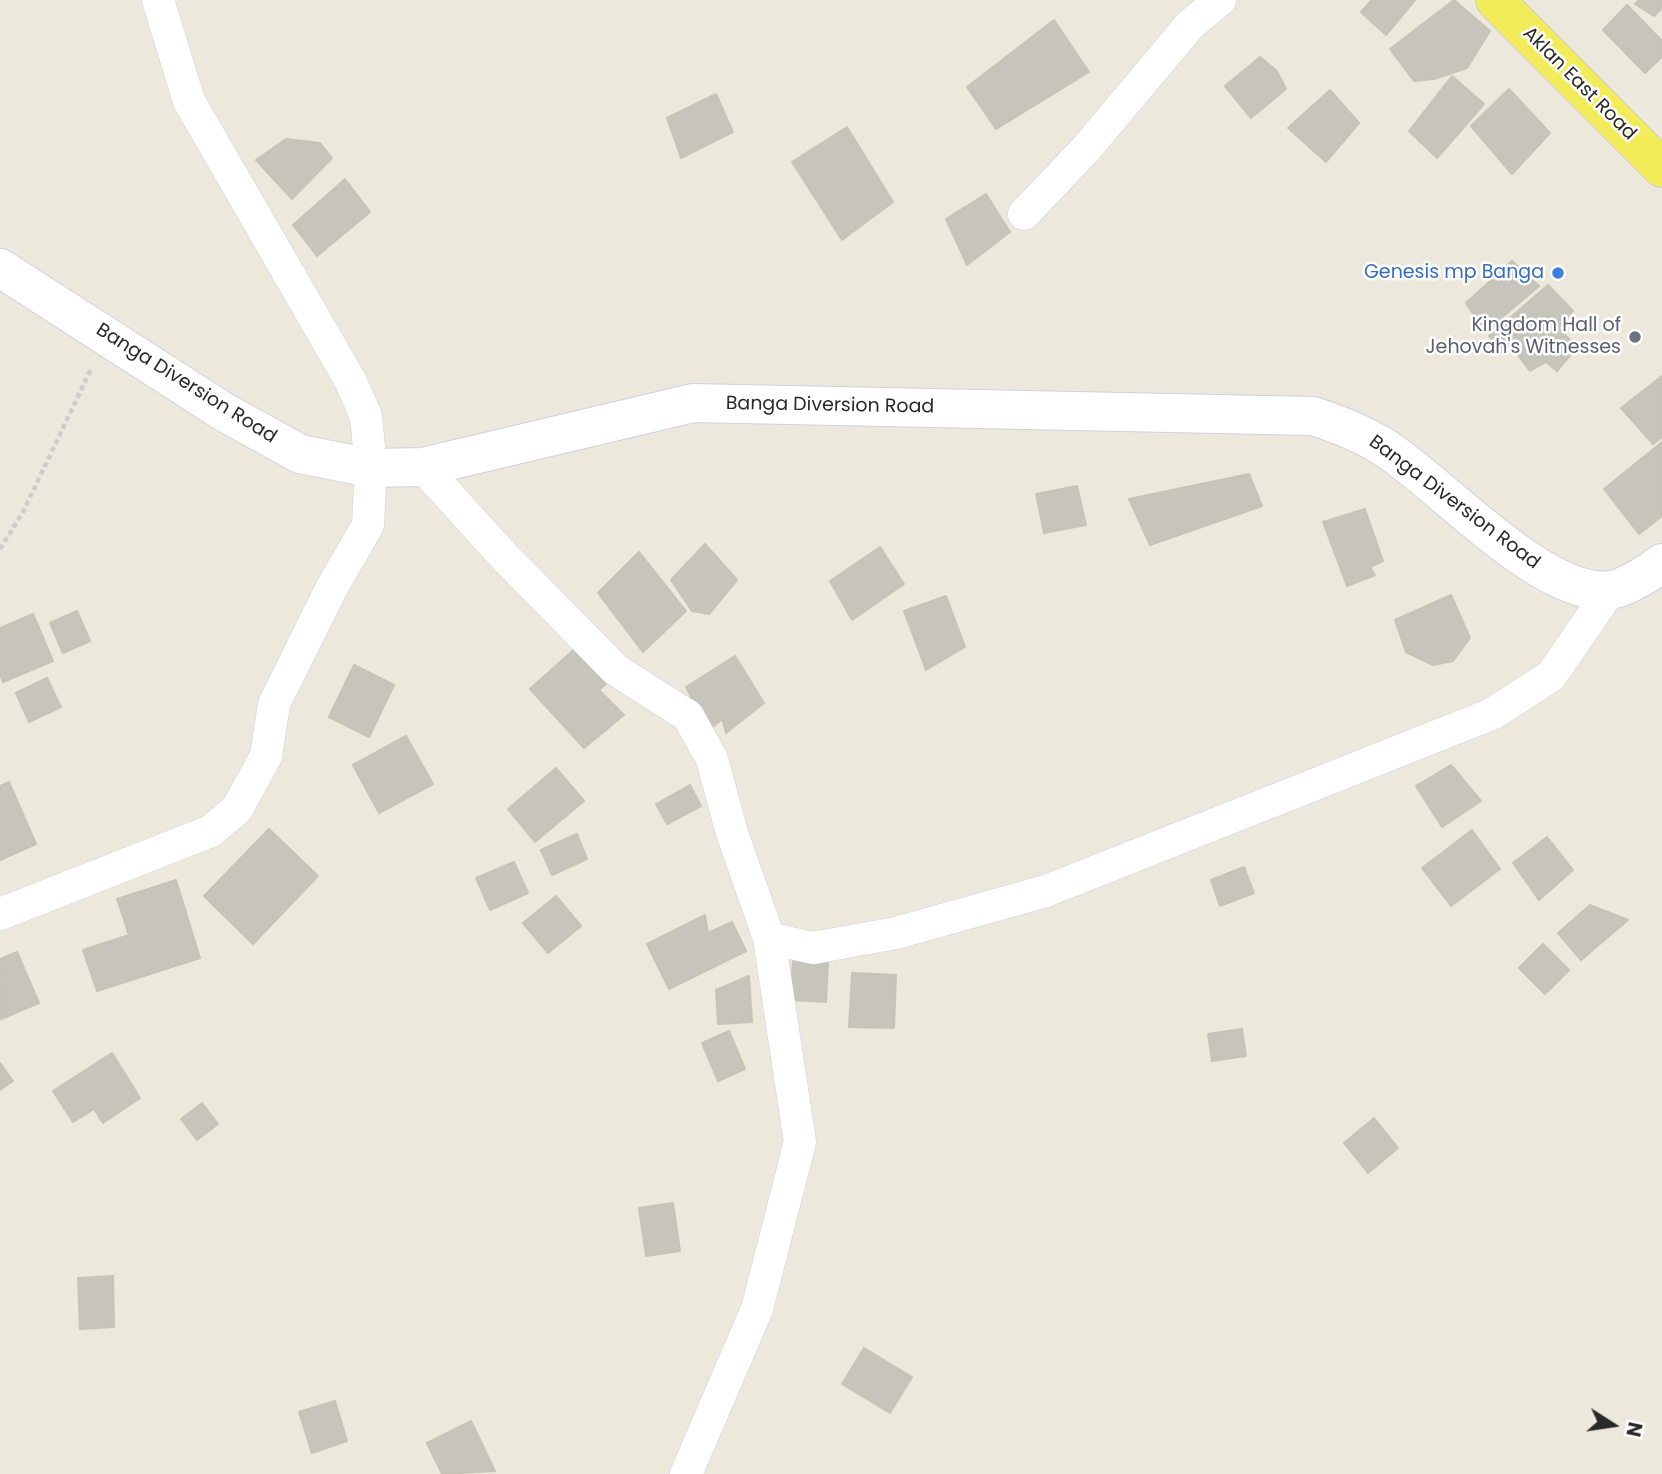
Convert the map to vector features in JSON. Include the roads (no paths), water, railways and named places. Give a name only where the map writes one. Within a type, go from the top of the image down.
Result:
[{"type":"main road","name":"Aklan East Road","points":[[1495,0],[1662,168]]},
{"type":"main road","name":"Banga Diversion Road","points":[[0,268],[224,412],[300,454],[371,468],[424,467],[693,403],[1313,416],[1348,427],[1384,447],[1529,562],[1569,584],[1610,590]]},
{"type":"main road","points":[[1610,590],[1651,572],[1662,563]]},
{"type":"street","points":[[0,914],[211,831],[237,809],[266,756],[274,704],[331,589],[368,525],[371,468],[366,416],[350,380],[189,101],[158,0]]},
{"type":"street","points":[[1024,214],[1085,150],[1190,25],[1220,0]]},
{"type":"street","points":[[424,467],[501,553],[616,670],[688,716],[712,759],[732,833],[769,938],[800,1142],[757,1309],[686,1474]]},
{"type":"street","points":[[769,938],[813,948],[896,933],[1046,891],[1492,714],[1551,676],[1610,590]]},
{"type":"place","name":"Genesis mp Banga","points":[[1558,273]]},
{"type":"place","name":"Kingdom Hall of Jehovah's Witnesses","points":[[1635,337]]}]
